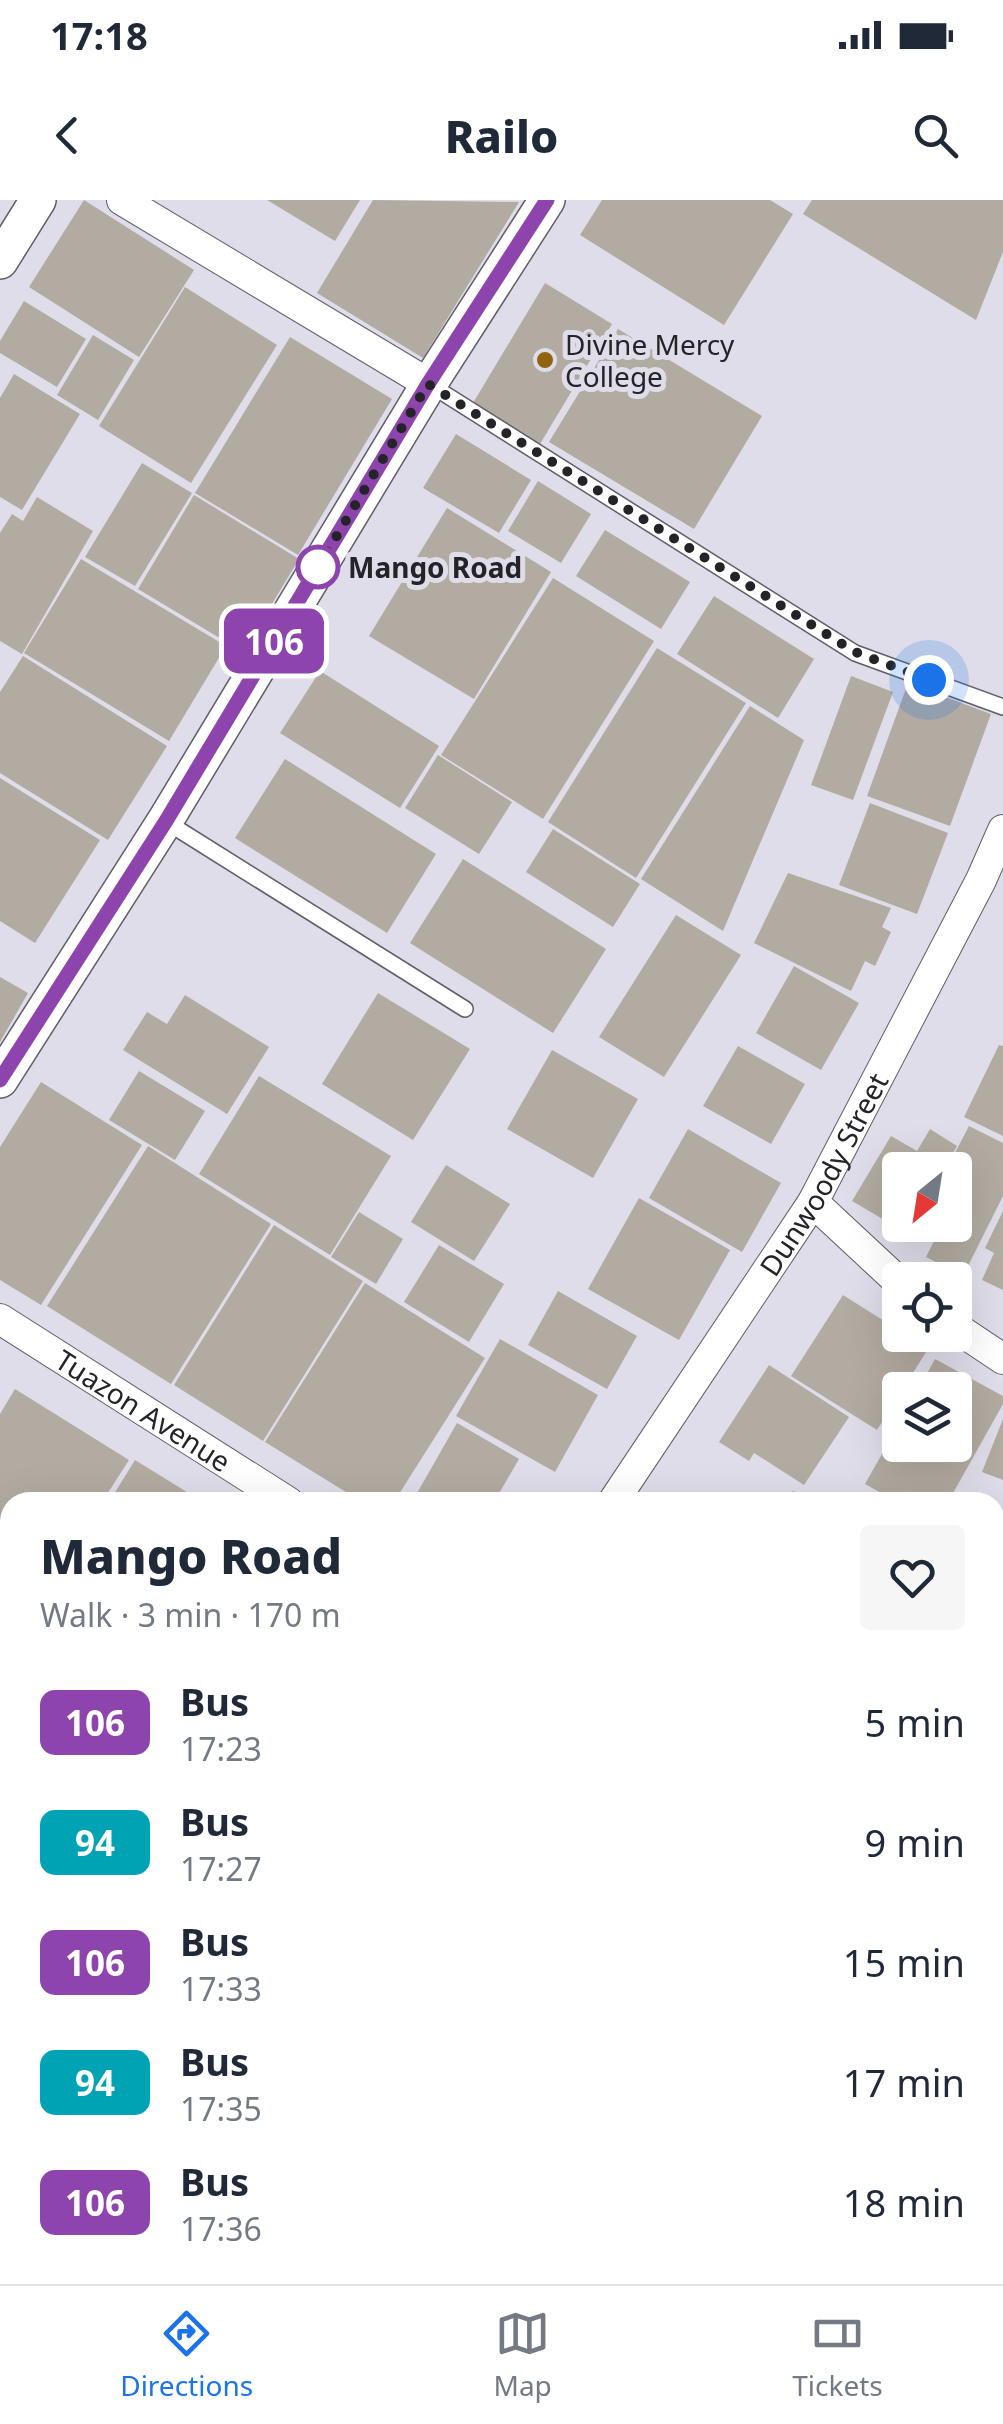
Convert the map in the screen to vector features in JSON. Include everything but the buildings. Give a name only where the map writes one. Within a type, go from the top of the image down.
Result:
[{"type":"street","points":[[0,261],[38,200]]},
{"type":"street","points":[[122,200],[428,384]]},
{"type":"street","points":[[0,1080],[166,821],[428,384],[547,200]]},
{"type":"street","name":"Dunwoody Street","points":[[620,1492],[813,1202],[981,880],[1003,830]]},
{"type":"street","points":[[813,1202],[882,1266]]},
{"type":"street","name":"Tuazon Avenue","points":[[0,1320],[272,1492]]},
{"type":"street","points":[[972,1338],[1003,1359]]},
{"type":"lane","points":[[428,384],[855,652],[1003,707]]},
{"type":"lane","points":[[166,821],[465,1009]]},
{"type":"bus line","name":"106","points":[[0,1080],[166,821],[428,384],[547,200]]},
{"type":"place","name":"Divine Mercy College","points":[[545,360]]},
{"type":"place","name":"Mango Road","points":[[318,567]]},
{"type":"route","points":[[318,567],[428,384],[855,652],[929,680]]}]
